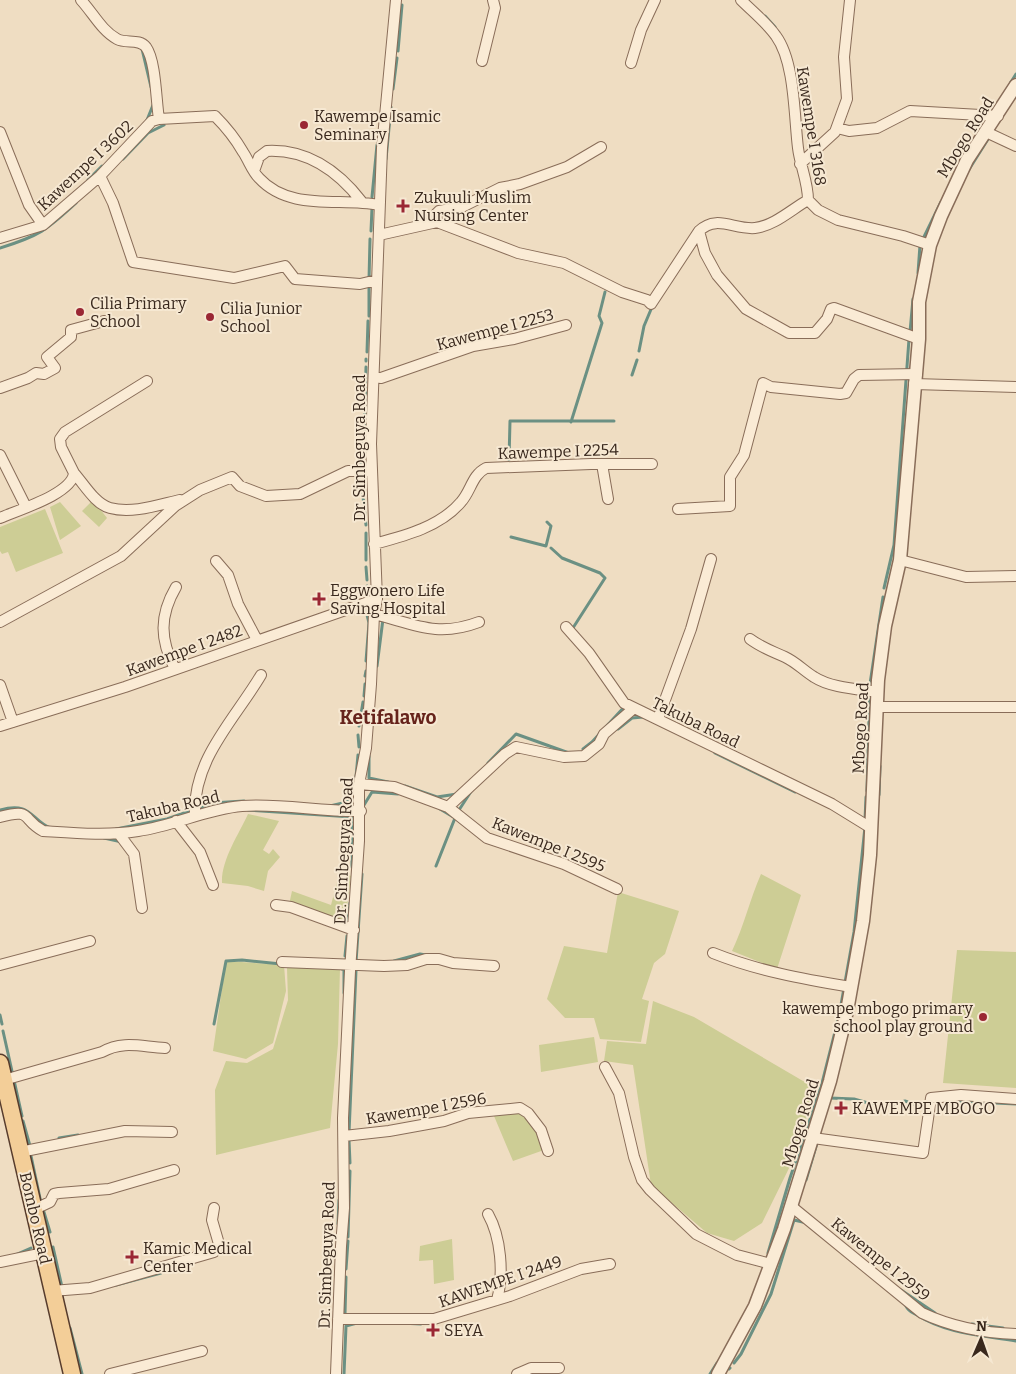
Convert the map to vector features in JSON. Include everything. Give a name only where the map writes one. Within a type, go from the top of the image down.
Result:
[{"type":"main road","name":"Bombo Road","points":[[0,1063],[72,1374]]},
{"type":"street","points":[[81,0],[107,32],[117,39],[140,42],[147,48],[157,91],[159,119],[215,116],[234,137],[254,171],[268,185],[307,202],[362,202],[380,205]]},
{"type":"street","name":"Dr. Simbeguya Road","points":[[336,1374],[341,1246],[344,1227],[344,1136],[350,965],[361,811],[359,784],[366,748],[372,684],[374,614],[377,599],[371,471],[382,148],[396,0]]},
{"type":"street","points":[[482,61],[495,8],[493,0]]},
{"type":"street","points":[[630,63],[641,30],[655,0]]},
{"type":"street","name":"Kawempe I 3168","points":[[742,0],[776,36],[782,48],[794,96],[800,164],[807,184],[808,200],[818,210],[838,220],[903,236],[930,245]]},
{"type":"street","points":[[800,164],[833,135],[847,99],[844,57],[850,0]]},
{"type":"street","name":"Mbogo Road","points":[[718,1374],[750,1316],[791,1206],[839,1048],[851,987],[863,921],[871,828],[878,692],[885,626],[900,560],[919,339],[918,308],[930,245],[957,179],[978,140],[989,134],[1016,86]]},
{"type":"street","points":[[837,128],[849,131],[877,128],[910,112],[998,116]]},
{"type":"street","name":"Kawempe I 3602","points":[[0,238],[43,225],[100,176],[152,121],[159,119]]},
{"type":"street","points":[[0,132],[30,205],[43,225]]},
{"type":"street","points":[[989,134],[1016,146]]},
{"type":"street","points":[[437,222],[436,214],[439,211],[462,206],[500,188],[520,184],[567,167],[601,147]]},
{"type":"street","points":[[254,171],[260,157],[267,151],[283,150],[300,153],[317,160],[354,190],[362,202]]},
{"type":"street","points":[[100,176],[114,202],[133,262],[234,278],[285,266],[295,279],[360,284],[377,280]]},
{"type":"street","points":[[379,235],[437,222],[518,253],[564,263],[622,292],[647,300],[651,304],[699,231],[710,224],[720,222],[747,228],[760,227],[808,200]]},
{"type":"street","points":[[699,231],[706,253],[717,275],[740,303],[751,313],[789,333],[816,333],[827,319],[831,309],[834,308],[919,339]]},
{"type":"street","points":[[0,388],[28,378],[36,373],[44,374],[55,368],[47,357],[71,337],[71,330],[104,321]]},
{"type":"street","name":"Kawempe I 2253","points":[[374,377],[381,378],[473,346],[514,339],[566,325]]},
{"type":"street","points":[[678,509],[730,506],[730,477],[744,455],[763,383],[771,387],[840,394],[846,393],[854,379],[859,376],[1016,387]]},
{"type":"street","points":[[147,381],[65,432],[60,439],[61,447],[74,473],[93,496],[110,508],[142,509],[186,499]]},
{"type":"street","points":[[0,455],[26,507]]},
{"type":"street","points":[[602,464],[608,499]]},
{"type":"street","name":"Kawempe I 2254","points":[[374,544],[410,533],[440,519],[460,503],[476,475],[486,468],[652,464]]},
{"type":"street","points":[[0,622],[121,556],[165,513],[212,484],[232,478],[240,486],[266,496],[300,494],[348,471],[371,471]]},
{"type":"street","points":[[0,518],[63,489],[74,476],[74,473]]},
{"type":"street","points":[[658,719],[691,629],[711,559]]},
{"type":"street","points":[[900,560],[966,577],[1016,576]]},
{"type":"street","points":[[216,561],[228,574],[238,604],[257,640]]},
{"type":"street","points":[[175,669],[165,649],[163,625],[169,601],[176,587]]},
{"type":"street","name":"Kawempe I 2482","points":[[0,726],[132,685],[377,599]]},
{"type":"street","points":[[374,614],[431,630],[467,627],[479,622]]},
{"type":"street","points":[[566,627],[594,660],[624,703],[633,709]]},
{"type":"street","points":[[750,639],[764,649],[786,657],[804,668],[813,677],[826,683],[878,692]]},
{"type":"street","points":[[194,814],[196,788],[201,773],[222,731],[261,674]]},
{"type":"street","points":[[0,685],[13,722]]},
{"type":"street","points":[[877,707],[1016,707]]},
{"type":"street","name":"Takuba Road","points":[[448,807],[505,754],[516,747],[569,758],[584,756],[599,744],[604,734],[633,709],[658,719],[832,804],[871,828]]},
{"type":"street","points":[[359,784],[394,787],[448,807]]},
{"type":"street","name":"Takuba Road","points":[[0,817],[13,813],[26,815],[37,828],[43,831],[69,834],[119,834],[139,831],[194,814],[244,806],[333,812],[361,811]]},
{"type":"street","name":"Kawempe I 2595","points":[[448,807],[487,838],[564,864],[617,889]]},
{"type":"street","points":[[176,821],[200,852],[213,885]]},
{"type":"street","points":[[119,834],[134,854],[142,908]]},
{"type":"street","points":[[276,905],[291,907],[354,930]]},
{"type":"street","points":[[0,965],[90,940]]},
{"type":"street","points":[[713,953],[742,965],[780,975],[851,987]]},
{"type":"street","points":[[282,962],[407,965],[426,959],[439,959],[453,963],[494,966]]},
{"type":"street","points":[[4,1080],[102,1052],[112,1046],[132,1044],[165,1048]]},
{"type":"street","points":[[605,1067],[619,1093],[634,1157],[642,1180],[650,1190],[696,1234],[737,1255],[770,1264]]},
{"type":"street","points":[[813,1138],[923,1153],[931,1098],[961,1095],[1016,1099]]},
{"type":"street","name":"Kawempe I 2596","points":[[344,1136],[398,1130],[444,1121],[468,1113],[520,1108],[528,1113],[541,1130],[548,1151]]},
{"type":"street","points":[[20,1152],[125,1130],[172,1132]]},
{"type":"street","points":[[34,1209],[50,1202],[54,1194],[109,1189],[174,1170]]},
{"type":"street","name":"Kawempe I 2959","points":[[791,1206],[922,1313],[942,1322],[974,1330],[1016,1334]]},
{"type":"street","points":[[52,1291],[90,1288],[214,1252],[219,1244],[212,1220],[214,1208]]},
{"type":"street","points":[[488,1214],[495,1228],[498,1246],[500,1286],[496,1300]]},
{"type":"street","points":[[0,1262],[44,1253]]},
{"type":"street","name":"KAWEMPE I 2449","points":[[338,1318],[434,1319],[496,1300],[581,1269],[610,1264]]},
{"type":"street","points":[[110,1374],[202,1352]]},
{"type":"street","points":[[517,1374],[531,1368],[559,1368]]},
{"type":"green space","points":[[93,500],[107,518],[99,527],[82,511]]},
{"type":"green space","points":[[60,502],[81,526],[60,540],[50,507]]},
{"type":"green space","points":[[45,509],[63,553],[16,572],[8,552],[2,554],[0,551],[0,527]]},
{"type":"green space","points":[[248,814],[279,821],[263,850],[269,854],[273,849],[280,857],[268,871],[264,891],[248,886],[222,883],[222,874],[227,856]]},
{"type":"green space","points":[[340,871],[351,876],[345,922],[289,905],[292,891],[331,905]]},
{"type":"green space","points":[[761,874],[801,895],[777,969],[732,951]]},
{"type":"green space","points":[[618,892],[679,911],[665,954],[654,963],[642,999],[649,1001],[641,1042],[600,1039],[594,1018],[565,1018],[547,999],[564,946],[607,953]]},
{"type":"green space","name":"kawempe mbogo primary school play ground","points":[[957,950],[1016,952],[1016,1088],[943,1083]]},
{"type":"green space","points":[[226,961],[284,965],[286,991],[273,1043],[246,1059],[213,1051]]},
{"type":"green space","points":[[287,968],[340,968],[338,1044],[330,1128],[216,1155],[215,1090],[226,1061],[247,1063],[273,1049],[288,1000]]},
{"type":"green space","points":[[653,1001],[694,1017],[815,1088],[796,1154],[762,1223],[734,1241],[707,1233],[651,1185],[633,1065],[604,1061],[607,1041],[646,1044]]},
{"type":"green space","points":[[594,1037],[598,1062],[541,1072],[539,1045]]},
{"type":"green space","points":[[519,1109],[538,1129],[544,1150],[513,1161],[494,1116],[495,1114]]},
{"type":"green space","points":[[452,1239],[454,1280],[434,1284],[433,1260],[419,1261],[420,1246]]},
{"type":"waterway","points":[[398,51],[402,5]]},
{"type":"waterway","points":[[765,16],[775,27]]},
{"type":"waterway","points":[[142,49],[151,87]]},
{"type":"waterway","points":[[393,89],[397,58]]},
{"type":"waterway","points":[[1011,82],[1016,74]]},
{"type":"waterway","points":[[147,120],[153,105]]},
{"type":"waterway","points":[[386,159],[391,107]]},
{"type":"waterway","points":[[123,159],[148,133],[164,125]]},
{"type":"waterway","points":[[968,171],[990,136]]},
{"type":"waterway","points":[[372,197],[377,145]]},
{"type":"waterway","points":[[88,180],[102,166]]},
{"type":"waterway","points":[[918,273],[920,245],[941,202]]},
{"type":"waterway","points":[[0,248],[34,236],[57,220],[76,203]]},
{"type":"waterway","points":[[371,231],[372,208]]},
{"type":"waterway","points":[[369,280],[370,239]]},
{"type":"waterway","points":[[369,286],[369,316]]},
{"type":"waterway","points":[[571,422],[602,323],[599,316],[605,292]]},
{"type":"waterway","points":[[910,332],[913,299]]},
{"type":"waterway","points":[[639,351],[644,326],[652,307]]},
{"type":"waterway","points":[[367,352],[368,321]]},
{"type":"waterway","points":[[884,588],[894,545],[909,339]]},
{"type":"waterway","points":[[632,375],[637,360]]},
{"type":"waterway","points":[[360,468],[364,447],[366,367]]},
{"type":"waterway","points":[[509,460],[510,421],[614,421]]},
{"type":"waterway","points":[[361,477],[366,525]]},
{"type":"waterway","points":[[511,537],[546,546],[551,526],[547,522]]},
{"type":"waterway","points":[[366,533],[366,560]]},
{"type":"waterway","points":[[551,548],[562,558],[600,573],[605,578],[571,631]]},
{"type":"waterway","points":[[366,567],[367,580]]},
{"type":"waterway","points":[[367,586],[368,599]]},
{"type":"waterway","points":[[867,791],[870,684],[883,597]]},
{"type":"waterway","points":[[366,611],[369,623],[366,661]]},
{"type":"waterway","points":[[377,666],[383,619]]},
{"type":"waterway","points":[[365,676],[366,671]]},
{"type":"waterway","points":[[364,696],[365,684]]},
{"type":"waterway","points":[[359,726],[363,702]]},
{"type":"waterway","points":[[583,749],[592,742],[626,705]]},
{"type":"waterway","points":[[618,729],[632,718],[643,717]]},
{"type":"waterway","points":[[488,763],[516,734],[569,753]]},
{"type":"waterway","points":[[358,735],[359,747]]},
{"type":"waterway","points":[[715,753],[795,792]]},
{"type":"waterway","points":[[356,777],[358,755]]},
{"type":"waterway","points":[[369,756],[369,778],[388,782]]},
{"type":"waterway","points":[[879,795],[880,766]]},
{"type":"waterway","points":[[330,806],[347,802],[355,785]]},
{"type":"waterway","points":[[405,786],[437,797],[457,794]]},
{"type":"waterway","points":[[461,812],[459,810],[472,790]]},
{"type":"waterway","points":[[364,805],[372,792],[398,794]]},
{"type":"waterway","points":[[865,820],[866,797]]},
{"type":"waterway","points":[[199,808],[212,803],[244,801]]},
{"type":"waterway","points":[[0,810],[10,808],[24,810],[50,828]]},
{"type":"waterway","points":[[436,866],[455,818],[440,809]]},
{"type":"waterway","points":[[116,829],[167,819],[193,810]]},
{"type":"waterway","points":[[248,810],[352,817],[352,867]]},
{"type":"waterway","points":[[768,1253],[790,1178],[821,1087],[839,1016],[854,932],[865,827]]},
{"type":"waterway","points":[[104,838],[122,842]]},
{"type":"waterway","points":[[356,962],[362,874]]},
{"type":"waterway","points":[[348,923],[350,903]]},
{"type":"waterway","points":[[345,956],[347,936]]},
{"type":"waterway","points":[[394,961],[420,954],[426,955]]},
{"type":"waterway","points":[[214,1024],[226,961],[242,960],[281,964]]},
{"type":"waterway","points":[[342,969],[344,969],[344,993]]},
{"type":"waterway","points":[[349,1133],[356,970]]},
{"type":"waterway","points":[[0,1015],[2,1024]]},
{"type":"waterway","points":[[3,1031],[22,1116]]},
{"type":"waterway","points":[[830,1098],[854,1099],[882,1107],[905,1101],[917,1105],[928,1102]]},
{"type":"waterway","points":[[953,1101],[1016,1104]]},
{"type":"waterway","points":[[23,1121],[30,1146]]},
{"type":"waterway","points":[[59,1138],[78,1135]]},
{"type":"waterway","points":[[349,1140],[350,1163]]},
{"type":"waterway","points":[[806,1180],[817,1143]]},
{"type":"waterway","points":[[31,1156],[41,1203]]},
{"type":"waterway","points":[[348,1237],[350,1171]]},
{"type":"waterway","points":[[338,1224],[339,1200]]},
{"type":"waterway","points":[[43,1209],[50,1232]]},
{"type":"waterway","points":[[734,1363],[741,1354],[771,1294],[794,1220],[807,1223]]},
{"type":"waterway","points":[[346,1269],[348,1241]]},
{"type":"waterway","points":[[53,1247],[62,1287],[64,1286]]},
{"type":"waterway","points":[[15,1255],[31,1248]]},
{"type":"waterway","points":[[116,1285],[161,1273]]},
{"type":"waterway","points":[[345,1314],[346,1277]]},
{"type":"waterway","points":[[901,1290],[935,1313]]},
{"type":"waterway","points":[[906,1306],[908,1310],[928,1321],[952,1330],[1016,1341]]},
{"type":"waterway","points":[[344,1374],[346,1326],[357,1323]]},
{"type":"waterway","points":[[400,1323],[421,1324]]},
{"type":"waterway","points":[[972,1324],[1003,1328]]},
{"type":"waterway","points":[[70,1328],[82,1374]]},
{"type":"waterway","points":[[710,1374],[717,1363]]},
{"type":"place","name":"Kawempe Isamic Seminary","points":[[304,125]]},
{"type":"place","name":"Zukuuli Muslim Nursing Center","points":[[403,206]]},
{"type":"place","name":"Cilia Primary School","points":[[80,312]]},
{"type":"place","name":"Cilia Junior School","points":[[210,317]]},
{"type":"place","name":"Eggwonero Life Saving Hospital","points":[[319,599]]},
{"type":"place","name":"kawempe mbogo primary school play ground","points":[[983,1017]]},
{"type":"place","name":"KAWEMPE MBOGO","points":[[841,1108]]},
{"type":"place","name":"Kamic Medical Center","points":[[132,1257]]},
{"type":"place","name":"SEYA","points":[[433,1330]]},
{"type":"district","name":"Ketifalawo","points":[[388,717]]}]
